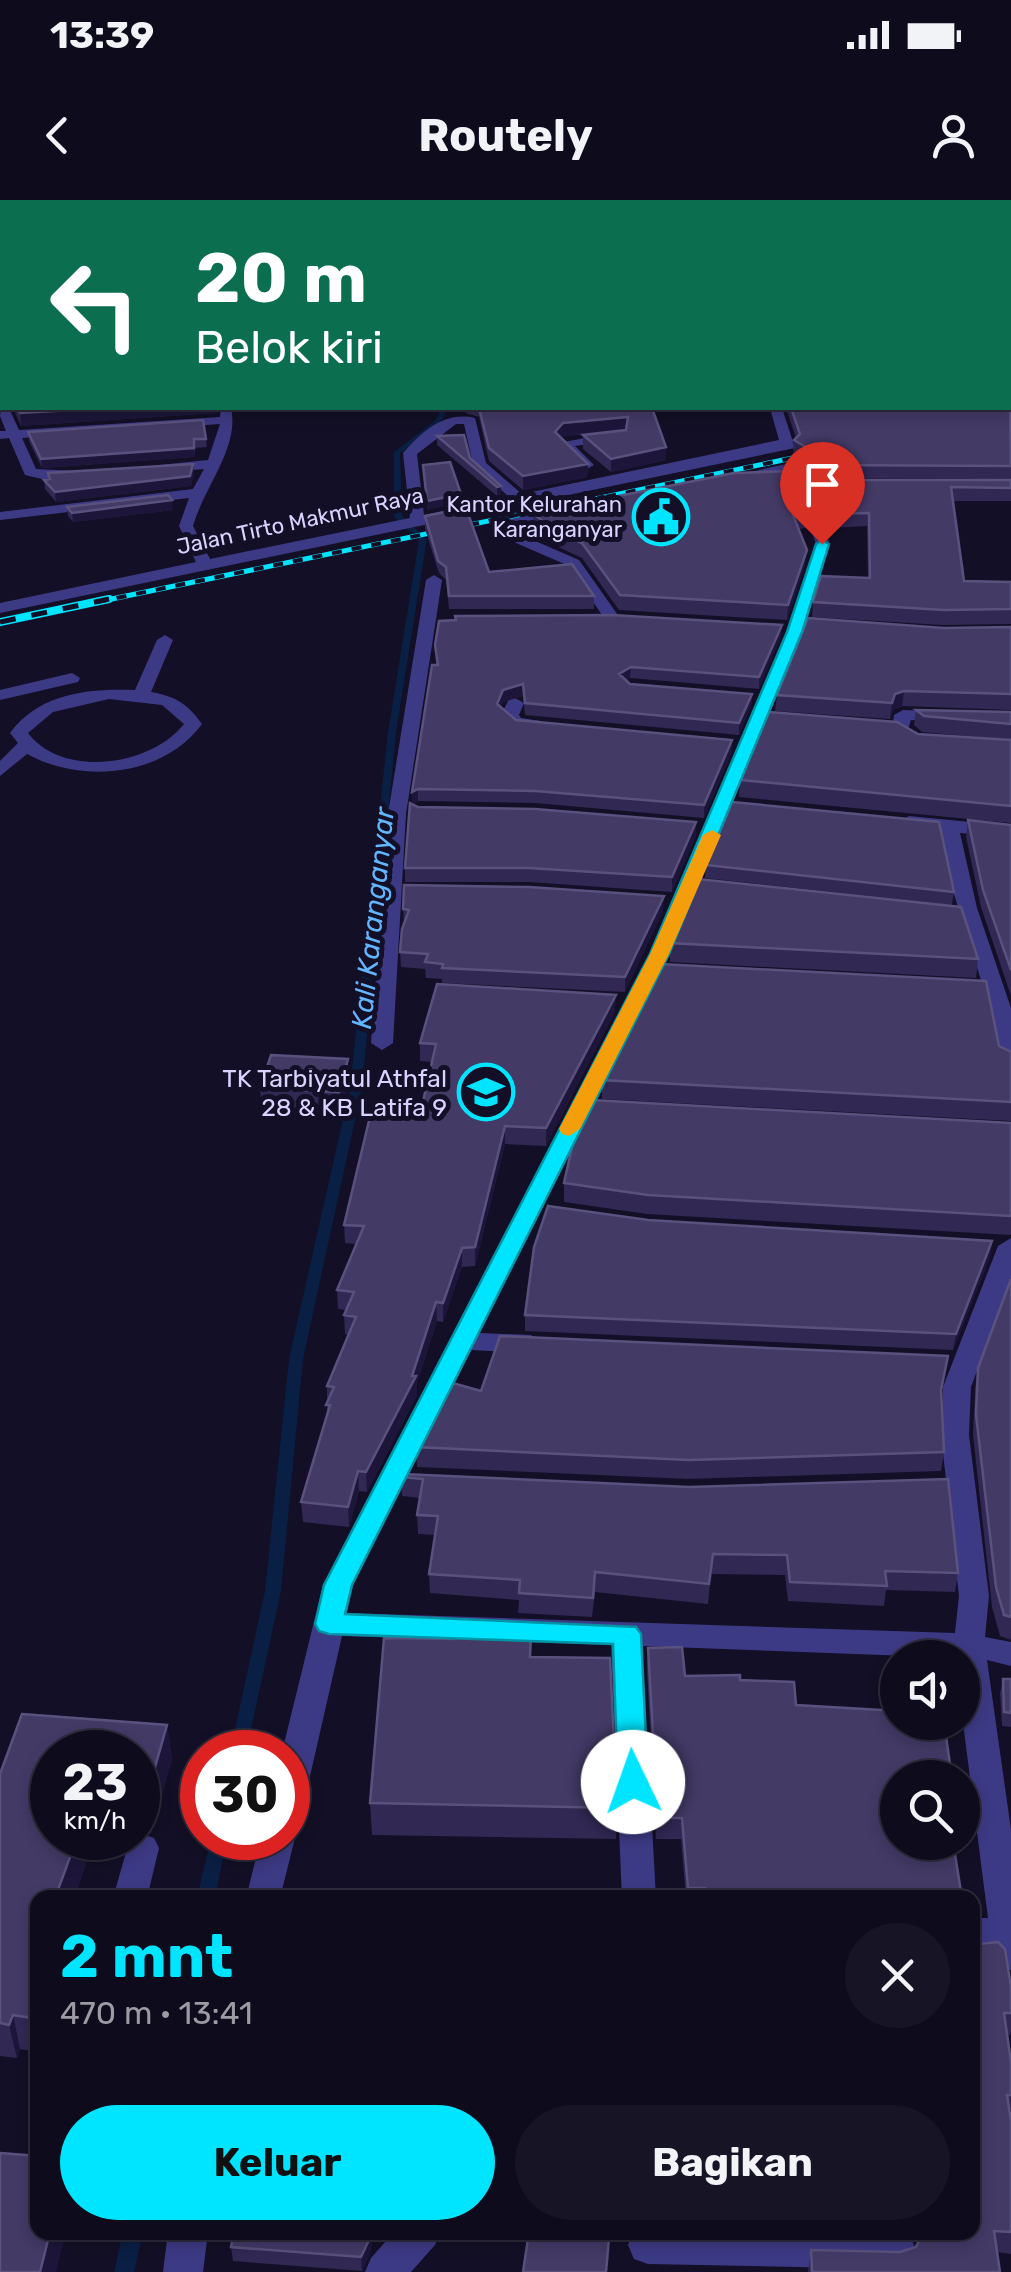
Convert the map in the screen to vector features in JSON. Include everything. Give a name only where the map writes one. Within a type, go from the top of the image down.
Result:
[{"type":"street","points":[[304,1730],[338,1585],[530,1208],[589,1109],[625,1002],[660,972],[686,894],[721,816],[740,744],[764,708],[797,627],[822,544],[777,410]]},
{"type":"street","points":[[97,474],[51,476],[30,472],[6,434],[227,414],[213,464],[195,493],[186,526],[205,565]]},
{"type":"street","points":[[415,519],[410,453],[447,421],[459,418],[470,421],[480,464],[518,498]]},
{"type":"street","points":[[606,480],[574,456],[565,443],[620,436]]},
{"type":"street","points":[[146,470],[213,464]]},
{"type":"street","points":[[717,481],[797,465]]},
{"type":"street","name":"Jalan Tirto Makmur Raya","points":[[0,608],[606,480],[797,465]]},
{"type":"street","points":[[0,516],[195,493]]},
{"type":"street","points":[[587,507],[513,522],[510,527],[522,540],[574,563],[603,618],[630,620]]},
{"type":"street","points":[[382,1043],[388,980],[388,891],[397,810],[440,618],[434,580]]},
{"type":"street","points":[[141,695],[165,640]]},
{"type":"street","points":[[0,696],[72,678]]},
{"type":"street","points":[[0,771],[14,738],[27,719],[47,706],[76,698],[141,695],[168,701],[187,711],[194,724],[187,738],[154,756],[104,766],[70,765],[42,758],[14,738]]},
{"type":"street","points":[[515,703],[510,714],[516,723],[548,727]]},
{"type":"street","points":[[900,732],[902,715],[1011,719]]},
{"type":"street","points":[[883,820],[1011,832]]},
{"type":"street","points":[[950,826],[957,915],[1011,1064]]},
{"type":"street","points":[[530,1208],[564,1214]]},
{"type":"street","points":[[970,1640],[974,1596],[950,1484],[957,1363],[1006,1246]]},
{"type":"street","points":[[461,1341],[558,1346]]},
{"type":"street","points":[[392,1479],[431,1481]]},
{"type":"street","points":[[329,1624],[880,1642]]},
{"type":"street","points":[[626,1634],[639,1890]]},
{"type":"street","points":[[980,1647],[1011,1654]]},
{"type":"street","points":[[980,1720],[1010,1944],[980,1935]]},
{"type":"street","points":[[132,1890],[139,1860]]},
{"type":"street","points":[[266,1890],[273,1860]]},
{"type":"street","points":[[183,2272],[187,2240]]},
{"type":"street","points":[[385,2272],[414,2240]]},
{"type":"street","points":[[648,2250],[896,2250]]},
{"type":"building","points":[[18,410],[74,410],[20,413]]},
{"type":"building","points":[[480,410],[653,410],[666,447],[611,459],[583,435],[626,430],[628,417],[563,423],[555,432],[588,464],[523,476],[489,448]]},
{"type":"building","points":[[792,410],[1010,410],[1011,466],[811,465],[804,446],[794,440],[800,434]]},
{"type":"building","points":[[203,420],[206,439],[194,439],[194,448],[41,459],[28,432]]},
{"type":"building","points":[[464,435],[470,458],[501,486],[497,487],[437,436]]},
{"type":"building","points":[[450,462],[461,494],[427,501],[423,465]]},
{"type":"building","points":[[193,464],[190,476],[55,492],[44,480],[50,479],[48,473]]},
{"type":"building","points":[[791,471],[807,514],[793,515],[807,550],[788,605],[620,595],[582,543],[554,531],[533,513],[734,473]]},
{"type":"building","points":[[817,480],[1011,480],[1011,488],[951,487],[964,581],[1011,582],[1011,609],[944,610],[813,602],[821,576],[870,578],[869,513],[829,514]]},
{"type":"building","points":[[168,495],[172,500],[72,513],[67,507]]},
{"type":"building","points":[[466,508],[489,572],[572,564],[594,596],[449,596],[446,567],[438,561],[425,516]]},
{"type":"building","points":[[612,615],[782,625],[759,677],[631,667],[619,674],[630,684],[752,694],[739,723],[525,703],[523,684],[503,690],[497,704],[516,720],[732,740],[704,805],[535,791],[412,792],[432,665],[438,665],[435,645],[439,621],[456,620],[455,616]]},
{"type":"building","points":[[808,618],[944,628],[1011,627],[1011,694],[904,691],[895,694],[892,703],[777,695]]},
{"type":"building","points":[[916,710],[1011,712],[1011,724],[924,716]]},
{"type":"building","points":[[769,712],[897,722],[918,734],[1011,740],[1011,806],[740,780]]},
{"type":"building","points":[[732,802],[939,822],[954,892],[706,865]]},
{"type":"building","points":[[410,803],[418,807],[535,809],[696,822],[672,877],[529,868],[405,868]]},
{"type":"building","points":[[968,820],[1011,825],[1011,970],[983,890]]},
{"type":"building","points":[[698,879],[961,907],[978,959],[670,943]]},
{"type":"building","points":[[404,885],[529,887],[664,896],[625,977],[442,968],[443,964],[425,962],[428,954],[400,952],[409,910],[403,909]]},
{"type":"building","points":[[661,964],[986,981],[999,1046],[1011,1052],[1011,1102],[602,1080]]},
{"type":"building","points":[[437,984],[616,995],[546,1128],[505,1126],[475,1247],[462,1248],[443,1303],[436,1302],[412,1376],[416,1376],[366,1472],[358,1471],[348,1507],[301,1502],[330,1405],[326,1405],[334,1387],[327,1386],[356,1317],[344,1315],[354,1292],[337,1290],[364,1226],[344,1225],[373,1104],[422,1106],[436,1044],[420,1043]]},
{"type":"building","points":[[271,1055],[348,1059],[339,1092],[260,1088]]},
{"type":"building","points":[[592,1100],[1011,1123],[1011,1216],[648,1195],[564,1183],[575,1134]]},
{"type":"building","points":[[548,1206],[648,1220],[992,1241],[956,1334],[525,1315],[534,1247]]},
{"type":"building","points":[[1011,1279],[1011,1617],[1004,1615],[996,1587],[976,1415],[978,1368]]},
{"type":"building","points":[[500,1336],[948,1356],[941,1390],[944,1452],[689,1460],[416,1447],[449,1382],[481,1391]]},
{"type":"building","points":[[403,1474],[689,1487],[948,1479],[958,1573],[885,1571],[887,1586],[790,1582],[787,1555],[713,1554],[709,1584],[595,1572],[593,1598],[519,1593],[520,1580],[429,1574],[438,1516],[417,1515],[423,1479],[401,1477]]},
{"type":"building","points":[[454,1632],[531,1633],[530,1657],[610,1658],[617,1808],[370,1803],[384,1638],[453,1639]]},
{"type":"building","points":[[682,1647],[685,1676],[740,1675],[740,1680],[794,1682],[796,1705],[880,1710],[880,1740],[947,1740],[949,1760],[880,1760],[880,1860],[956,1860],[961,1890],[688,1888],[682,1818],[658,1818],[648,1648]]},
{"type":"building","points":[[1003,1679],[1011,1679],[1011,1713],[1004,1712]]},
{"type":"building","points":[[22,1714],[167,1725],[160,1750],[160,1730],[30,1730],[30,1860],[69,1860],[58,1890],[30,1890],[30,2018],[13,2015],[9,2025],[0,2023],[0,1774]]},
{"type":"building","points":[[998,1942],[1005,1949],[1011,1987],[1011,2013],[1004,2013],[1011,2062],[1011,2095],[1007,2095],[1011,2121],[1011,2232],[994,2231],[1000,2272],[812,2272],[811,2250],[900,2252],[916,2247],[919,2240],[980,2240],[980,1944]]},
{"type":"building","points":[[0,2153],[30,2155],[30,2240],[48,2240],[40,2272],[0,2272]]},
{"type":"building","points":[[232,2240],[369,2240],[361,2257],[231,2247]]},
{"type":"building","points":[[528,2240],[609,2240],[606,2272],[523,2272]]},
{"type":"waterway","name":"Kali Karanganyar","points":[[243,1730],[273,1591],[296,1359],[356,1088],[392,732],[423,539],[398,517],[397,452],[438,422],[444,410]]},
{"type":"waterway","name":"Kali Karanganyar","points":[[208,1890],[214,1860]]},
{"type":"waterway","name":"Kali Karanganyar","points":[[124,2272],[131,2240]]},
{"type":"railway","points":[[97,602],[822,452]]},
{"type":"railway","points":[[0,622],[109,599]]},
{"type":"slow traffic","points":[[569,1129],[659,954],[712,835]]},
{"type":"place","name":"Kantor Kelurahan Karanganyar","points":[[661,517]]},
{"type":"place","name":"TK Tarbiyatul Athfal 28 & KB Latifa 9","points":[[486,1092]]},
{"type":"route","points":[[633,1782],[626,1634],[329,1624],[338,1585],[659,954],[795,632],[818,568],[822,544]]}]
